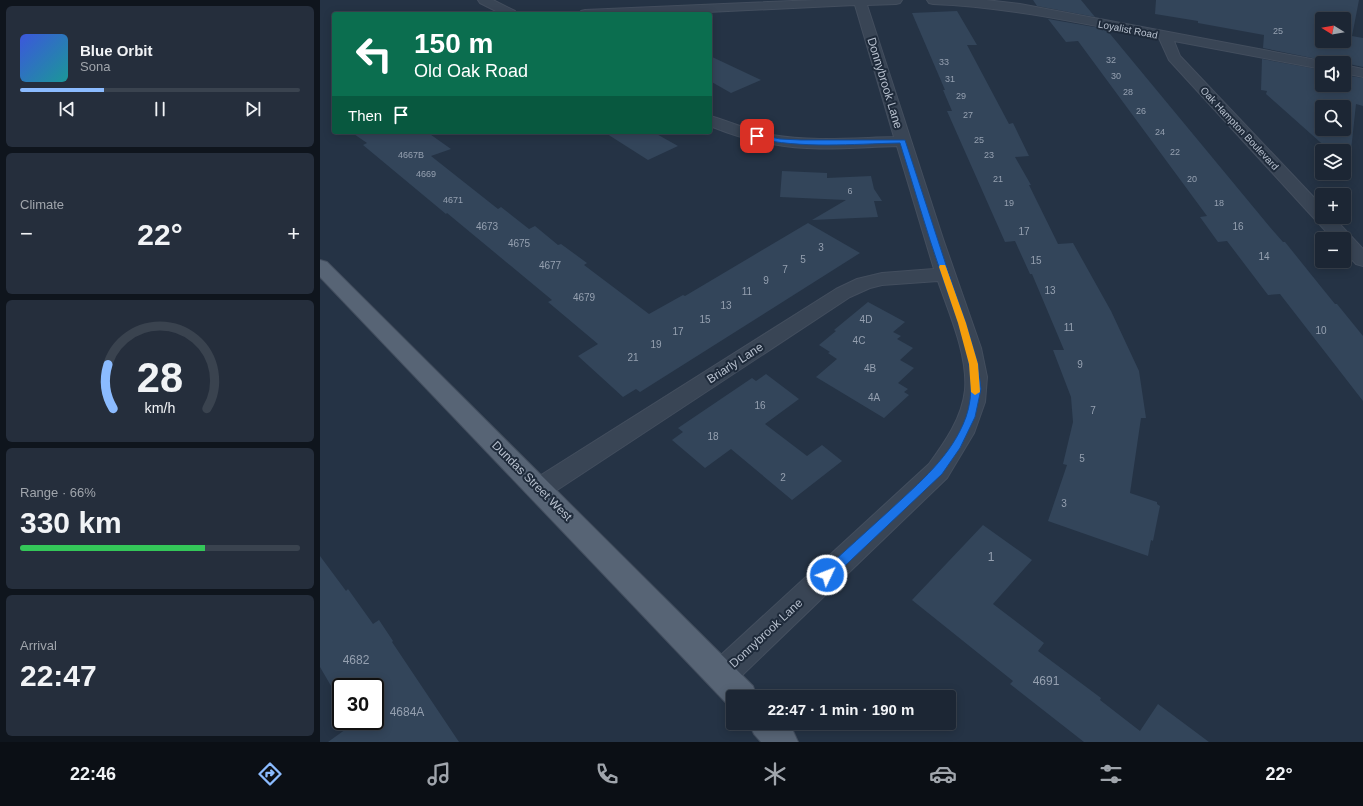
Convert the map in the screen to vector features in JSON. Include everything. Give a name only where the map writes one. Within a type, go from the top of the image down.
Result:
[{"type":"main road","name":"Dundas Street West","points":[[320,266],[735,690]]},
{"type":"main road","points":[[771,730],[782,742]]},
{"type":"street","points":[[484,0],[507,12]]},
{"type":"street","points":[[627,12],[896,0]]},
{"type":"street","name":"Loyalist Road","points":[[933,0],[974,2],[1014,7],[1315,64]]},
{"type":"street","name":"Donnybrook Lane","points":[[721,675],[938,471],[956,445],[971,417],[976,389],[973,364],[964,330],[945,274],[860,1]]},
{"type":"street","name":"Oak Hampton Boulevard","points":[[1165,36],[1174,57],[1315,209]]},
{"type":"street","points":[[1351,70],[1363,73]]},
{"type":"street","points":[[712,122],[731,129],[780,141],[903,141]]},
{"type":"street","name":"Oak Hampton Boulevard","points":[[1329,224],[1337,232]]},
{"type":"street","name":"Oak Hampton Boulevard","points":[[1351,247],[1363,260]]},
{"type":"street","name":"Briarly Lane","points":[[539,488],[843,293],[864,283],[882,279],[945,274]]},
{"type":"building","points":[[1033,0],[1081,0],[1095,17],[1037,6]]},
{"type":"building","points":[[1156,0],[1359,0],[1352,36],[1363,38],[1363,67],[1351,64],[1351,56],[1315,56],[1315,59],[1263,48],[1264,35],[1198,23],[1198,21],[1155,14]]},
{"type":"building","points":[[957,11],[977,45],[967,45],[1009,124],[1013,123],[1029,156],[1015,157],[1031,185],[1029,185],[1058,244],[1073,243],[1111,311],[1139,371],[1146,418],[1141,418],[1130,493],[1157,502],[1160,506],[1153,541],[1151,540],[1148,556],[1048,521],[1067,465],[1063,464],[1073,422],[1071,397],[1053,350],[1064,350],[1032,274],[1030,274],[1015,241],[1005,242],[947,111],[952,111],[943,90],[945,90],[912,13]]},
{"type":"building","points":[[1048,19],[1106,29],[1269,226],[1283,242],[1285,242],[1335,304],[1337,304],[1363,336],[1363,401],[1280,294],[1268,295],[1227,241],[1218,242],[1200,217],[1207,216],[1078,41],[1066,42]]},
{"type":"building","points":[[712,57],[761,80],[731,93],[712,82]]},
{"type":"building","points":[[1262,59],[1315,69],[1315,92],[1351,92],[1351,76],[1363,78],[1363,106],[1356,104],[1351,150],[1351,144],[1322,144],[1266,94],[1267,91],[1261,90]]},
{"type":"building","points":[[354,134],[430,134],[451,149],[431,156],[498,209],[501,207],[529,229],[535,226],[558,245],[561,244],[587,263],[584,265],[649,314],[683,295],[685,296],[808,223],[860,253],[640,392],[636,389],[623,397],[578,356],[598,344],[548,302],[552,300],[363,145],[367,143]]},
{"type":"building","points":[[607,134],[657,134],[678,146],[648,160]]},
{"type":"building","points":[[782,171],[827,173],[827,178],[871,176],[874,189],[882,201],[874,201],[878,217],[812,220],[846,200],[780,197]]},
{"type":"building","points":[[868,302],[905,322],[893,332],[901,336],[897,339],[913,348],[900,360],[914,368],[898,383],[908,389],[904,392],[909,395],[884,418],[816,377],[837,359],[828,353],[830,352],[819,345],[836,331],[834,330]]},
{"type":"building","points":[[766,374],[799,399],[765,424],[807,456],[822,445],[842,461],[792,500],[731,449],[705,468],[672,440],[683,432],[678,428],[752,378],[756,381]]},
{"type":"building","points":[[983,525],[1032,560],[993,604],[1044,643],[1038,651],[1101,698],[1100,700],[1140,731],[1158,704],[1209,742],[1084,742],[1010,684],[1013,681],[912,600]]},
{"type":"building","points":[[320,556],[346,591],[348,589],[373,624],[379,620],[459,742],[328,742],[345,730],[384,730],[384,678],[332,678],[332,688],[320,667]]},
{"type":"slow traffic","points":[[942,267],[962,323],[973,364],[976,389],[975,392]]},
{"type":"route","points":[[757,136],[780,141],[801,142],[903,141],[962,323],[973,364],[976,389],[971,417],[956,445],[938,471],[827,575]]}]
